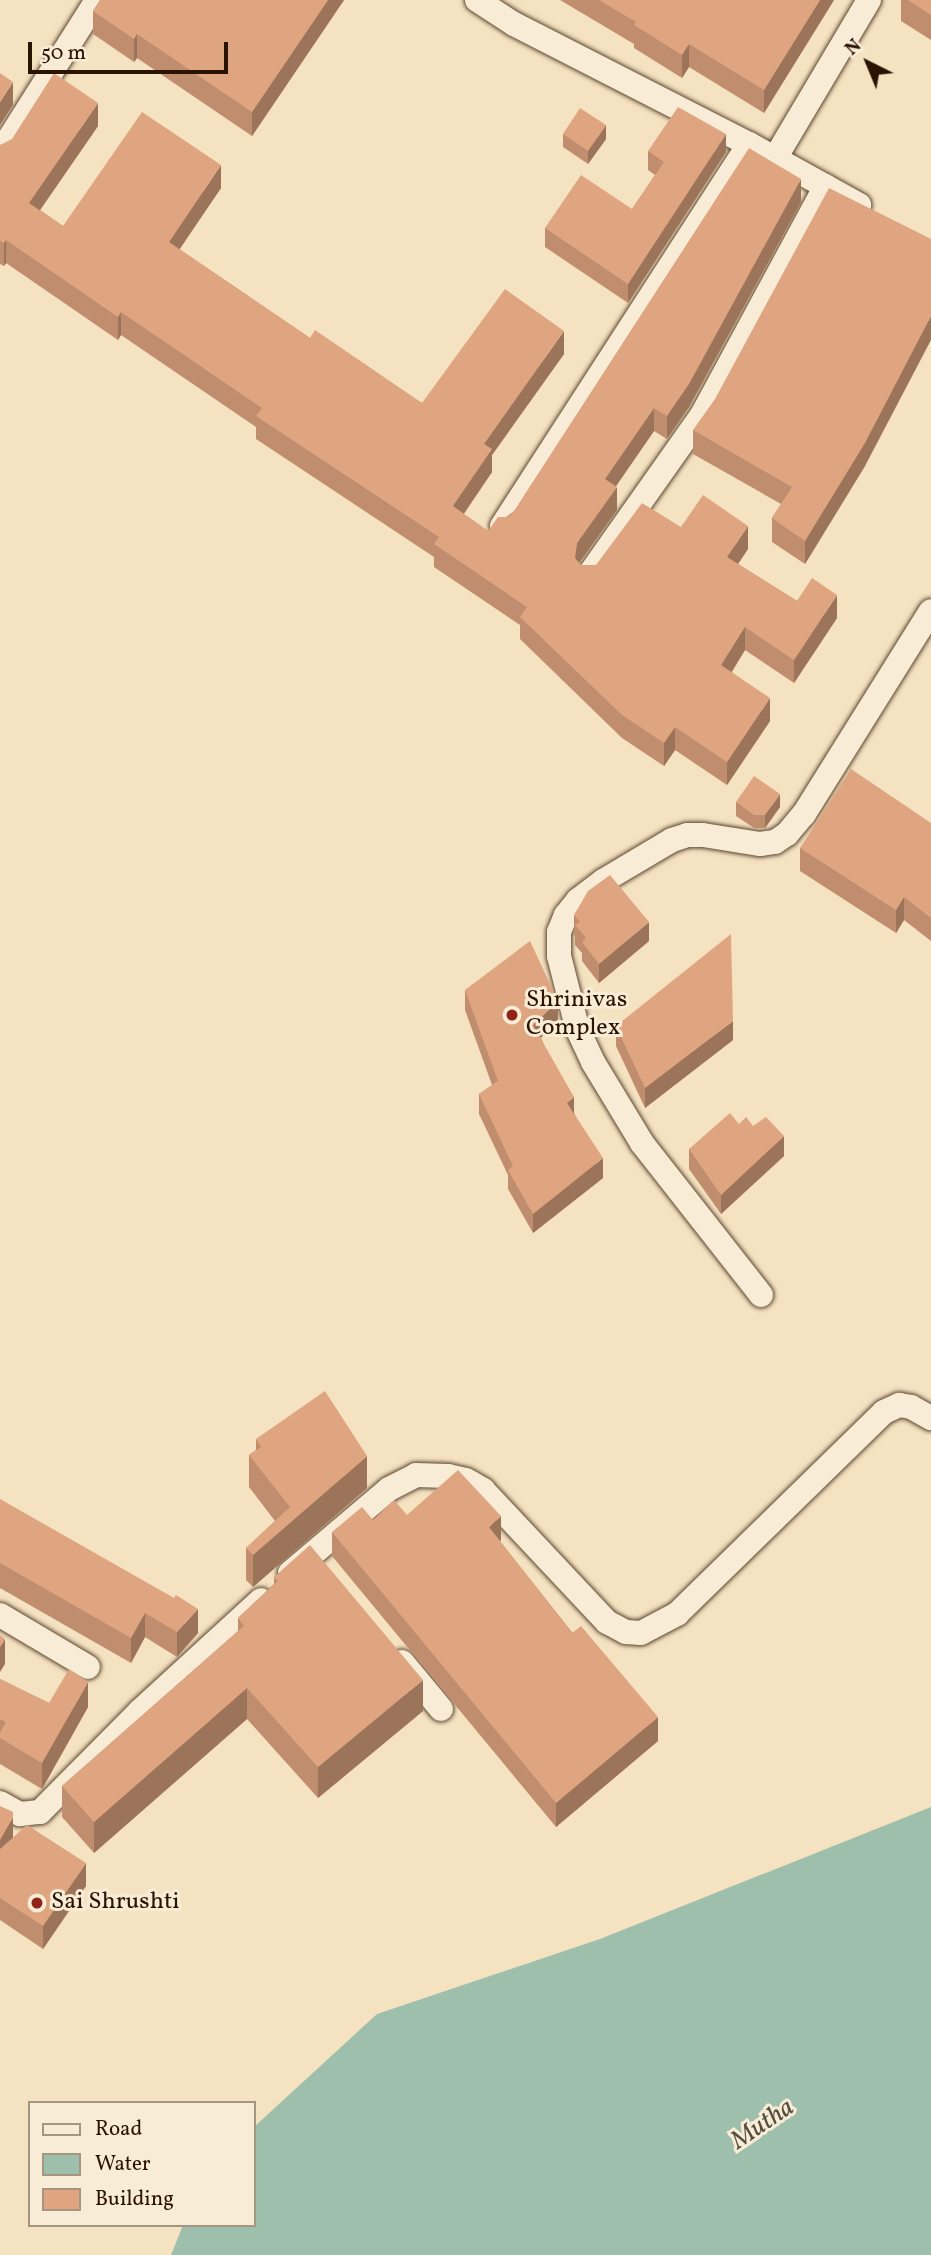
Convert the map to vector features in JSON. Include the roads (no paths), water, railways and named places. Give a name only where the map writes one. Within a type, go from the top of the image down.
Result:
[{"type":"street","points":[[0,153],[97,0]]},
{"type":"street","points":[[477,0],[514,24],[749,144],[884,220]]},
{"type":"street","points":[[774,160],[869,0]]},
{"type":"street","points":[[502,526],[749,144]]},
{"type":"street","points":[[589,575],[702,415],[827,186]]},
{"type":"street","points":[[761,1295],[642,1143],[593,1062],[577,1027],[559,956],[559,932],[566,915],[578,900],[603,881],[672,840],[687,835],[703,835],[760,844],[775,842],[788,834],[804,814],[931,611]]},
{"type":"street","points":[[0,1803],[20,1814],[40,1812],[140,1711],[312,1554],[389,1489],[416,1475],[466,1480],[484,1489],[607,1622],[626,1632],[641,1633],[677,1614],[884,1412],[899,1405],[922,1411],[931,1418]]},
{"type":"street","points":[[312,1554],[329,1574]]},
{"type":"street","points":[[0,1615],[88,1667]]},
{"type":"street","points":[[389,1647],[442,1709]]},
{"type":"water","name":"Mutha","points":[[931,1807],[931,2255],[171,2255],[182,2227],[256,2227],[256,2125],[377,2014],[600,1939]]},
{"type":"place","name":"Shrinivas Complex","points":[[512,1015]]},
{"type":"place","name":"Sai Shrushti","points":[[37,1903]]}]
